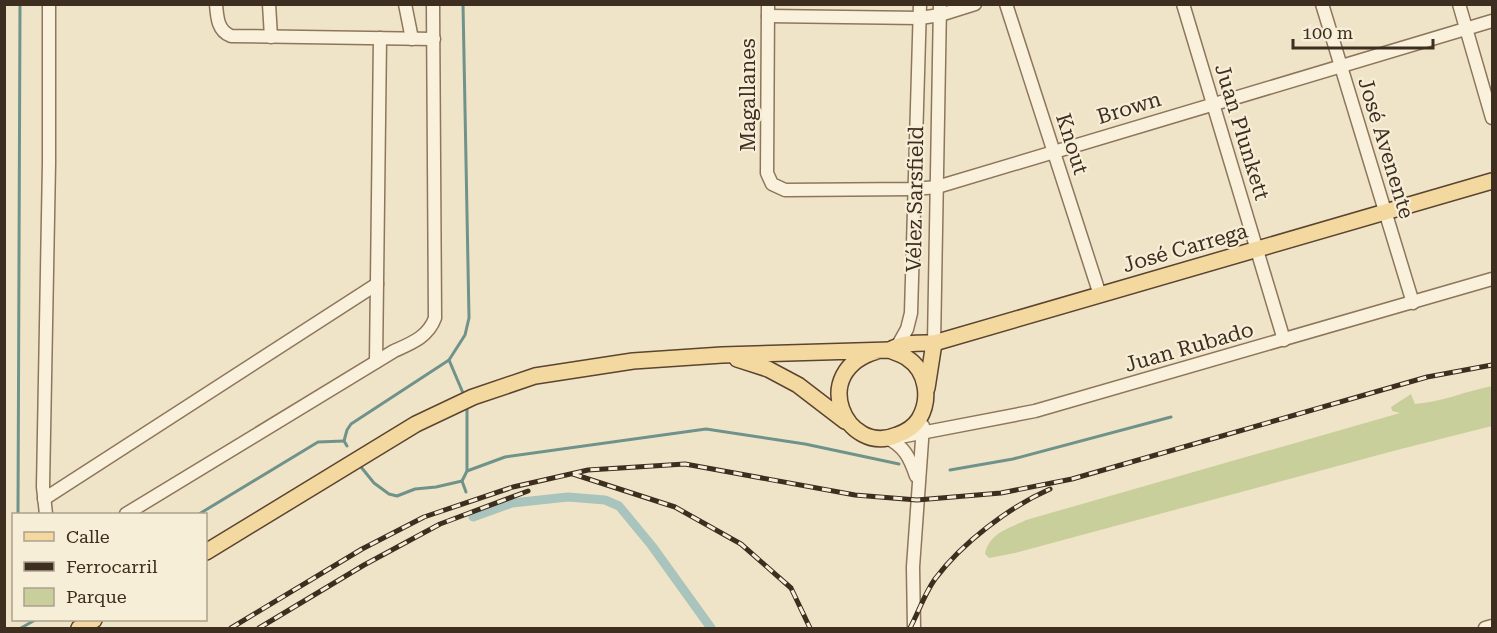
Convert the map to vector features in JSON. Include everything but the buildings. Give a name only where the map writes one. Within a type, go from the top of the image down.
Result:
[{"type":"main road","name":"José Carrega","points":[[207,551],[416,424],[473,397],[535,375],[633,361],[722,355],[888,349],[934,343],[1492,181]]},
{"type":"main road","name":"Vélez Sarsfield","points":[[926,401],[934,343]]},
{"type":"main road","points":[[722,355],[768,369],[798,385],[858,432],[869,437],[890,438],[906,432],[918,421],[926,401],[924,379],[917,367],[906,357],[888,349],[864,354],[853,362],[844,372],[839,385],[838,398],[848,423]]},
{"type":"street","points":[[46,513],[44,499],[49,4]]},
{"type":"street","points":[[216,4],[219,25],[225,34],[242,37],[434,39]]},
{"type":"street","points":[[269,4],[271,38]]},
{"type":"street","points":[[405,4],[412,39]]},
{"type":"street","points":[[128,513],[426,334],[432,326],[435,318],[433,4]]},
{"type":"street","name":"Vélez Sarsfield","points":[[888,349],[910,321],[920,4]]},
{"type":"street","points":[[768,10],[920,18],[940,10],[975,4]]},
{"type":"street","name":"Knout","points":[[1006,4],[1100,295]]},
{"type":"street","name":"Juan Plunkett","points":[[1183,4],[1284,340]]},
{"type":"street","name":"José Avenente","points":[[1322,4],[1413,303]]},
{"type":"street","points":[[1459,4],[1492,118]]},
{"type":"street","name":"Magallanes","points":[[768,10],[767,173],[772,184]]},
{"type":"street","name":"Vélez Sarsfield","points":[[934,343],[940,10]]},
{"type":"street","name":"Brown","points":[[772,184],[785,190],[937,187],[1492,21]]},
{"type":"street","points":[[376,362],[380,38]]},
{"type":"street","name":"Juan Rubado","points":[[890,438],[923,434],[1035,411],[1492,279]]},
{"type":"street","points":[[44,499],[377,284]]},
{"type":"street","points":[[914,628],[913,567],[926,401]]},
{"type":"street","points":[[890,438],[897,442],[911,461],[918,482]]},
{"type":"street","points":[[1485,628],[1492,626]]},
{"type":"green space","points":[[487,4],[712,4],[712,6],[487,5]]},
{"type":"green space","points":[[1492,386],[1492,426],[1015,553],[989,558],[985,554],[995,536],[1026,520],[1400,413],[1392,411],[1391,407],[1411,394],[1415,404]]},
{"type":"waterway","points":[[18,513],[20,4]]},
{"type":"waterway","points":[[347,446],[344,441],[351,424],[449,360],[465,335],[469,318],[463,4]]},
{"type":"waterway","points":[[449,360],[463,393]]},
{"type":"waterway","points":[[466,492],[462,481],[467,471],[467,409]]},
{"type":"waterway","points":[[950,470],[1013,459],[1171,417]]},
{"type":"waterway","points":[[467,471],[505,457],[706,429],[805,444],[899,464]]},
{"type":"waterway","points":[[201,513],[318,442],[344,441]]},
{"type":"waterway","points":[[361,467],[374,483],[389,494],[397,496],[415,489],[462,481]]},
{"type":"waterway","points":[[473,517],[512,503],[568,497],[605,500],[619,506],[652,546],[711,628]]},
{"type":"waterway","points":[[21,628],[33,621]]},
{"type":"railway","points":[[231,628],[362,549],[424,517],[513,487],[588,470],[685,464],[855,495],[917,500],[1001,493],[1072,479],[1427,377],[1492,365]]},
{"type":"railway","points":[[573,474],[675,507],[741,544],[791,588],[810,628]]},
{"type":"railway","points":[[910,628],[935,579],[972,539],[1003,516],[1050,489]]},
{"type":"railway","points":[[259,628],[364,565],[440,524],[528,491]]}]
